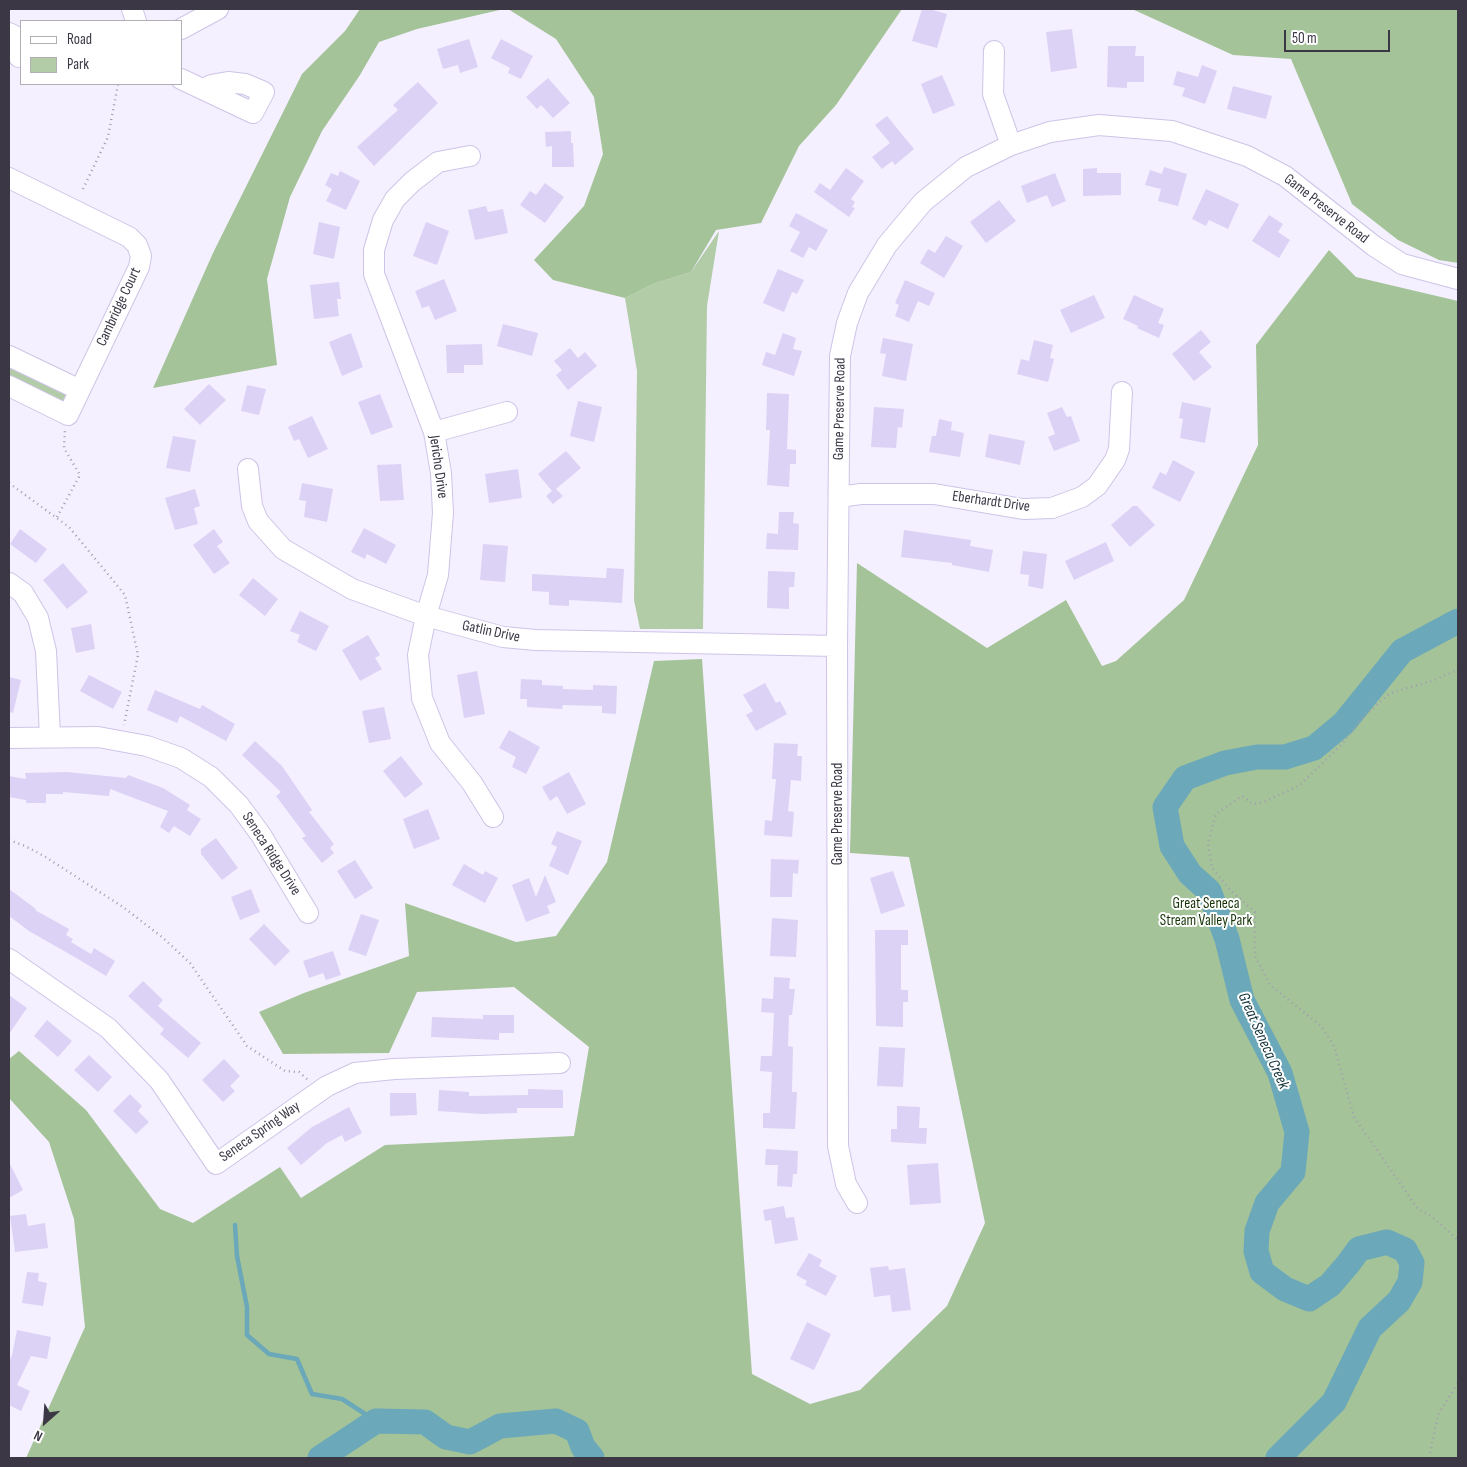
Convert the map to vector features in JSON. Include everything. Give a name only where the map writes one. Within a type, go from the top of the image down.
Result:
[{"type":"street","points":[[182,28],[218,9]]},
{"type":"street","points":[[9,33],[13,35],[16,57]]},
{"type":"street","points":[[994,51],[993,94],[1011,145]]},
{"type":"street","points":[[182,79],[204,90]]},
{"type":"street","name":"Game Preserve Road","points":[[857,1203],[846,1184],[838,1146],[837,646],[840,356],[847,323],[858,293],[887,245],[923,202],[966,167],[1011,145],[1050,132],[1099,125],[1172,131],[1247,156],[1285,176],[1374,246],[1402,264],[1458,279]]},
{"type":"street","name":"Jericho Drive","points":[[470,156],[438,162],[412,182],[395,199],[383,220],[374,250],[374,274],[434,432],[441,473],[443,513],[438,576],[426,616],[418,655],[422,698],[440,743],[472,783],[492,817]]},
{"type":"street","name":"Cambridge Court","points":[[9,178],[129,237],[137,245],[141,256],[140,267],[68,415]]},
{"type":"street","points":[[9,356],[80,390]]},
{"type":"street","points":[[9,386],[68,415]]},
{"type":"street","name":"Eberhardt Drive","points":[[839,498],[861,494],[934,494],[1023,509],[1052,508],[1082,497],[1097,486],[1115,460],[1119,449],[1122,392]]},
{"type":"street","points":[[434,432],[507,412]]},
{"type":"street","name":"Gatlin Drive","points":[[248,469],[252,506],[258,521],[283,549],[352,589],[426,616],[503,637],[536,640],[837,646]]},
{"type":"street","points":[[9,583],[23,593],[38,618],[46,651],[50,737]]},
{"type":"street","name":"Seneca Ridge Drive","points":[[9,738],[98,737],[147,746],[181,758],[211,777],[239,805],[261,834],[308,913]]},
{"type":"street","name":"Seneca Spring Way","points":[[9,959],[108,1028],[158,1080],[216,1164],[327,1086],[355,1073],[394,1069],[560,1063]]},
{"type":"path","points":[[83,189],[108,137],[118,85]]},
{"type":"path","points":[[57,518],[80,475],[64,448],[68,415]]},
{"type":"path","points":[[9,483],[69,527],[125,595],[138,655],[121,741]]},
{"type":"path","points":[[1458,668],[1432,681],[1416,684],[1390,693],[1363,717],[1342,744],[1300,785],[1264,802],[1253,804],[1242,796],[1216,814],[1208,843],[1212,868],[1231,891],[1256,912],[1254,956],[1270,985],[1321,1026],[1334,1046],[1354,1117],[1418,1209],[1431,1216],[1458,1240]]},
{"type":"path","points":[[9,840],[39,852],[123,907],[162,937],[190,963],[247,1046],[287,1072],[302,1073],[318,1092]]},
{"type":"path","points":[[1429,1458],[1429,1449],[1438,1416],[1458,1383]]},
{"type":"green space","points":[[360,9],[504,9],[417,29],[379,42],[360,75],[322,131],[290,197],[267,279],[277,365],[153,388],[213,253],[302,74],[345,31]]},
{"type":"green space","points":[[508,9],[902,9],[836,105],[799,146],[761,223],[716,230],[691,272],[653,284],[625,298],[553,280],[534,260],[584,206],[603,154],[594,97],[556,39]]},
{"type":"green space","points":[[1132,9],[1458,9],[1458,263],[1439,260],[1398,240],[1352,204],[1291,59],[1233,55]]},
{"type":"green space","points":[[719,231],[707,306],[703,629],[640,629],[634,600],[637,371],[625,298],[653,284],[691,272]]},
{"type":"green space","name":"Great Seneca Stream Valley Park","points":[[1329,250],[1356,277],[1458,301],[1458,1458],[592,1458],[583,1448],[576,1458],[26,1458],[85,1327],[74,1219],[49,1142],[9,1098],[9,1059],[19,1051],[86,1110],[160,1209],[193,1223],[280,1167],[301,1198],[385,1145],[574,1136],[589,1047],[514,987],[417,992],[389,1053],[283,1054],[259,1012],[304,993],[409,956],[405,903],[516,942],[556,936],[607,862],[654,661],[702,659],[752,1374],[810,1404],[860,1390],[947,1306],[985,1223],[909,857],[850,853],[857,563],[987,648],[1066,600],[1102,666],[1116,661],[1184,600],[1258,445],[1256,345]]},
{"type":"green space","points":[[9,364],[68,394],[64,403],[9,378]]},
{"type":"building","points":[[922,9],[947,14],[937,48],[912,41]]},
{"type":"building","points":[[1072,29],[1077,68],[1051,72],[1046,32]]},
{"type":"building","points":[[469,39],[478,67],[460,73],[458,65],[443,69],[437,49]]},
{"type":"building","points":[[501,39],[533,56],[521,79],[508,73],[510,68],[491,58]]},
{"type":"building","points":[[1108,46],[1136,46],[1135,56],[1144,56],[1144,82],[1127,82],[1127,88],[1107,87]]},
{"type":"building","points":[[1202,65],[1217,71],[1205,104],[1182,96],[1185,88],[1173,85],[1177,71],[1198,77]]},
{"type":"building","points":[[942,75],[955,105],[933,114],[921,84]]},
{"type":"building","points":[[548,78],[570,103],[553,118],[541,105],[537,109],[526,97]]},
{"type":"building","points":[[418,82],[438,103],[374,166],[357,147],[398,110],[393,105]]},
{"type":"building","points":[[1233,86],[1272,96],[1266,119],[1227,109]]},
{"type":"building","points":[[887,116],[914,149],[895,165],[892,161],[882,169],[872,157],[890,143],[875,125]]},
{"type":"building","points":[[571,131],[574,167],[552,167],[552,146],[546,147],[545,132]]},
{"type":"building","points":[[1164,167],[1187,174],[1178,206],[1158,201],[1161,189],[1145,185],[1150,170],[1162,174]]},
{"type":"building","points":[[846,168],[864,181],[851,199],[855,202],[852,207],[855,208],[849,217],[814,192],[820,183],[830,190]]},
{"type":"building","points":[[1097,168],[1097,173],[1121,173],[1121,195],[1083,196],[1083,169]]},
{"type":"building","points":[[340,171],[360,181],[346,210],[326,201],[332,189],[325,185],[331,173],[338,176]]},
{"type":"building","points":[[1055,173],[1066,201],[1052,207],[1047,195],[1027,203],[1021,186]]},
{"type":"building","points":[[545,183],[564,197],[545,223],[520,205],[530,191],[536,195]]},
{"type":"building","points":[[1206,189],[1239,204],[1228,229],[1209,220],[1206,226],[1192,219]]},
{"type":"building","points":[[999,200],[1016,221],[986,243],[970,222]]},
{"type":"building","points":[[486,206],[488,212],[503,209],[508,233],[475,240],[468,210]]},
{"type":"building","points":[[796,213],[828,230],[816,251],[809,247],[803,258],[790,251],[800,232],[789,226]]},
{"type":"building","points":[[1269,215],[1283,224],[1278,232],[1290,240],[1279,258],[1252,241]]},
{"type":"building","points":[[319,222],[340,227],[334,259],[313,254]]},
{"type":"building","points":[[426,222],[449,231],[437,265],[413,256]]},
{"type":"building","points":[[946,236],[963,246],[944,278],[920,263],[928,249],[935,253]]},
{"type":"building","points":[[778,269],[804,280],[797,294],[792,292],[784,312],[763,303]]},
{"type":"building","points":[[444,279],[457,311],[435,320],[429,306],[422,308],[415,291]]},
{"type":"building","points":[[905,280],[935,293],[929,306],[918,301],[909,322],[895,316],[899,305],[895,303]]},
{"type":"building","points":[[339,282],[341,299],[337,299],[339,316],[314,319],[310,285]]},
{"type":"building","points":[[1094,295],[1105,318],[1071,333],[1060,310]]},
{"type":"building","points":[[1134,295],[1164,309],[1158,323],[1164,325],[1159,338],[1123,319]]},
{"type":"building","points":[[503,324],[538,333],[532,356],[497,346]]},
{"type":"building","points":[[1201,330],[1211,342],[1199,352],[1212,367],[1194,381],[1172,354]]},
{"type":"building","points":[[351,333],[363,367],[342,376],[329,342]]},
{"type":"building","points":[[783,333],[796,338],[793,349],[802,351],[794,376],[762,365],[766,352],[775,355]]},
{"type":"building","points":[[883,338],[913,344],[906,381],[882,376],[886,354],[880,353]]},
{"type":"building","points":[[1034,340],[1053,345],[1050,358],[1054,359],[1048,382],[1017,374],[1021,359],[1029,361]]},
{"type":"building","points":[[482,344],[483,365],[464,365],[464,373],[447,373],[446,345]]},
{"type":"building","points":[[570,348],[578,358],[585,352],[597,366],[568,390],[556,375],[562,370],[554,361]]},
{"type":"building","points":[[209,384],[226,400],[200,425],[184,409]]},
{"type":"building","points":[[247,385],[266,389],[259,415],[241,411]]},
{"type":"building","points":[[767,393],[789,394],[787,449],[796,450],[796,464],[790,464],[789,487],[767,485],[770,430],[766,430]]},
{"type":"building","points":[[380,394],[393,427],[371,435],[358,402]]},
{"type":"building","points":[[578,401],[602,407],[594,442],[570,436]]},
{"type":"building","points":[[1182,402],[1211,408],[1205,443],[1180,438],[1183,419],[1179,418]]},
{"type":"building","points":[[874,407],[904,409],[902,428],[898,427],[896,448],[871,447]]},
{"type":"building","points":[[1062,407],[1067,417],[1071,416],[1080,441],[1054,451],[1048,437],[1055,434],[1047,413]]},
{"type":"building","points":[[312,416],[328,449],[308,458],[299,439],[294,441],[288,427]]},
{"type":"building","points":[[939,419],[952,422],[951,430],[964,433],[960,457],[929,452],[932,436],[936,436]]},
{"type":"building","points":[[989,434],[1025,441],[1020,465],[985,457]]},
{"type":"building","points":[[173,436],[196,440],[190,472],[166,468]]},
{"type":"building","points":[[566,451],[581,468],[556,489],[563,496],[553,504],[546,496],[552,491],[538,474]]},
{"type":"building","points":[[1173,460],[1195,472],[1180,502],[1152,488],[1160,472],[1166,475]]},
{"type":"building","points":[[401,464],[404,500],[380,501],[377,465]]},
{"type":"building","points":[[518,469],[522,498],[489,503],[485,474]]},
{"type":"building","points":[[302,483],[333,489],[327,522],[304,517],[306,501],[299,500]]},
{"type":"building","points":[[195,489],[200,506],[194,508],[198,524],[175,530],[165,498]]},
{"type":"building","points":[[1133,506],[1137,506],[1155,525],[1130,547],[1111,525]]},
{"type":"building","points":[[779,512],[794,512],[793,523],[799,524],[798,550],[766,549],[767,533],[778,534]]},
{"type":"building","points":[[364,528],[396,545],[386,564],[367,554],[365,559],[351,552]]},
{"type":"building","points":[[20,529],[47,549],[36,563],[10,544]]},
{"type":"building","points":[[214,529],[223,542],[217,546],[230,563],[214,574],[193,545]]},
{"type":"building","points":[[904,530],[971,540],[970,546],[993,550],[989,572],[952,565],[952,563],[901,557]]},
{"type":"building","points":[[1106,542],[1114,561],[1074,580],[1065,561]]},
{"type":"building","points":[[483,544],[508,546],[505,582],[480,580]]},
{"type":"building","points":[[1023,551],[1047,554],[1043,589],[1028,586],[1029,575],[1020,574]]},
{"type":"building","points":[[63,563],[88,592],[67,609],[43,580]]},
{"type":"building","points":[[607,568],[624,569],[622,603],[569,600],[569,606],[549,605],[549,592],[532,591],[532,574],[606,578]]},
{"type":"building","points":[[768,571],[795,572],[794,587],[789,587],[789,609],[767,608]]},
{"type":"building","points":[[253,578],[278,599],[265,616],[239,595]]},
{"type":"building","points":[[300,611],[329,626],[316,651],[297,642],[300,635],[290,631]]},
{"type":"building","points":[[91,624],[95,649],[76,653],[71,628]]},
{"type":"building","points":[[368,635],[380,655],[375,658],[382,669],[360,681],[342,650]]},
{"type":"building","points":[[477,671],[485,714],[464,718],[457,675]]},
{"type":"building","points":[[89,675],[122,692],[113,709],[80,691]]},
{"type":"building","points":[[9,677],[21,680],[13,713],[9,712]]},
{"type":"building","points":[[521,679],[542,680],[542,685],[563,686],[563,689],[593,690],[593,685],[617,686],[616,714],[602,713],[602,706],[563,705],[562,709],[527,707],[527,699],[520,699]]},
{"type":"building","points":[[765,683],[776,703],[780,701],[787,714],[756,731],[746,715],[753,711],[743,695]]},
{"type":"building","points":[[155,690],[200,709],[202,705],[235,724],[226,741],[180,716],[177,723],[147,710]]},
{"type":"building","points":[[384,707],[391,739],[369,743],[362,711]]},
{"type":"building","points":[[509,730],[540,747],[526,774],[512,767],[516,757],[499,748]]},
{"type":"building","points":[[255,741],[282,766],[312,810],[309,812],[334,844],[330,848],[334,853],[322,863],[302,838],[306,836],[276,796],[281,792],[242,755]]},
{"type":"building","points":[[774,743],[798,744],[797,756],[802,756],[801,781],[791,780],[788,811],[794,812],[792,837],[764,835],[765,820],[772,821],[776,779],[772,779]]},
{"type":"building","points":[[401,756],[423,784],[405,798],[383,771]]},
{"type":"building","points":[[67,772],[126,778],[128,775],[163,788],[190,805],[187,810],[201,819],[190,836],[174,826],[169,833],[160,827],[168,811],[110,789],[109,796],[63,792],[63,794],[46,794],[46,803],[26,803],[26,800],[9,797],[9,776],[26,779],[25,773]]},
{"type":"building","points":[[569,772],[586,804],[567,814],[557,796],[550,801],[542,787]]},
{"type":"building","points":[[428,809],[440,839],[414,849],[403,819]]},
{"type":"building","points":[[557,831],[582,841],[568,875],[549,866],[557,847],[551,844]]},
{"type":"building","points":[[216,838],[238,868],[222,880],[201,854],[201,849]]},
{"type":"building","points":[[771,859],[799,860],[798,874],[793,873],[792,897],[770,897]]},
{"type":"building","points":[[355,860],[373,888],[355,899],[337,871]]},
{"type":"building","points":[[464,864],[483,875],[485,871],[498,878],[485,903],[452,885]]},
{"type":"building","points":[[893,871],[905,906],[881,914],[870,878]]},
{"type":"building","points":[[545,875],[556,902],[547,906],[550,913],[526,922],[512,885],[529,878],[536,897]]},
{"type":"building","points":[[9,889],[35,910],[69,929],[66,935],[73,939],[71,942],[91,954],[94,948],[115,961],[106,976],[29,931],[9,916]]},
{"type":"building","points":[[251,889],[260,912],[240,920],[231,897]]},
{"type":"building","points":[[361,914],[379,920],[366,956],[348,950]]},
{"type":"building","points":[[772,918],[798,920],[796,957],[770,956]]},
{"type":"building","points":[[264,924],[290,951],[275,966],[249,939]]},
{"type":"building","points":[[875,930],[908,930],[908,945],[901,945],[901,990],[908,990],[908,1002],[903,1002],[903,1027],[876,1026]]},
{"type":"building","points":[[333,951],[341,975],[326,980],[323,973],[309,978],[303,961]]},
{"type":"building","points":[[774,977],[790,978],[789,989],[795,989],[792,1015],[789,1015],[788,1046],[793,1047],[792,1092],[797,1092],[795,1129],[763,1128],[763,1113],[770,1113],[772,1072],[760,1071],[761,1056],[772,1056],[774,1013],[761,1012],[762,998],[773,999]]},
{"type":"building","points":[[143,981],[163,1000],[158,1006],[201,1043],[188,1058],[160,1034],[164,1029],[128,996]]},
{"type":"building","points":[[9,995],[27,1008],[9,1034]]},
{"type":"building","points":[[483,1015],[514,1015],[514,1033],[499,1033],[499,1040],[431,1037],[432,1017],[483,1019]]},
{"type":"building","points":[[47,1020],[72,1041],[58,1057],[34,1036]]},
{"type":"building","points":[[879,1047],[905,1048],[903,1087],[877,1086]]},
{"type":"building","points":[[89,1055],[112,1077],[98,1092],[74,1070]]},
{"type":"building","points":[[224,1059],[240,1076],[230,1086],[235,1091],[223,1102],[202,1080]]},
{"type":"building","points":[[528,1089],[563,1090],[563,1108],[517,1108],[517,1113],[482,1114],[438,1111],[439,1090],[469,1092],[469,1096],[528,1095]]},
{"type":"building","points":[[390,1093],[416,1093],[417,1115],[390,1116]]},
{"type":"building","points":[[130,1094],[142,1106],[138,1111],[149,1122],[136,1134],[113,1111]]},
{"type":"building","points":[[897,1106],[920,1107],[919,1128],[927,1128],[926,1144],[891,1142],[891,1129],[897,1129]]},
{"type":"building","points":[[349,1107],[362,1133],[345,1142],[342,1135],[327,1143],[301,1165],[287,1148],[312,1127]]},
{"type":"building","points":[[766,1149],[798,1151],[797,1174],[793,1174],[792,1187],[777,1186],[778,1165],[765,1165]]},
{"type":"building","points":[[9,1162],[23,1190],[9,1198]]},
{"type":"building","points":[[938,1163],[941,1203],[910,1205],[907,1165]]},
{"type":"building","points":[[784,1206],[786,1218],[794,1217],[798,1240],[775,1244],[771,1220],[765,1221],[763,1210]]},
{"type":"building","points":[[26,1214],[28,1226],[45,1223],[48,1248],[15,1252],[10,1216]]},
{"type":"building","points":[[809,1253],[822,1260],[819,1266],[837,1276],[826,1296],[805,1285],[807,1281],[796,1275]]},
{"type":"building","points":[[888,1266],[889,1270],[905,1268],[911,1310],[892,1312],[890,1295],[874,1297],[870,1268]]},
{"type":"building","points":[[27,1272],[39,1273],[38,1281],[47,1283],[43,1306],[22,1303]]},
{"type":"building","points":[[807,1322],[831,1334],[814,1370],[790,1359]]},
{"type":"building","points":[[17,1330],[51,1337],[47,1359],[31,1356],[17,1385],[30,1391],[21,1411],[9,1405],[9,1362]]},
{"type":"waterway","name":"Great Seneca Creek","points":[[1278,1458],[1334,1402],[1370,1328],[1399,1301],[1410,1282],[1412,1263],[1405,1250],[1387,1242],[1359,1249],[1330,1285],[1309,1299],[1285,1289],[1262,1272],[1256,1251],[1257,1231],[1267,1203],[1293,1172],[1297,1132],[1280,1073],[1242,1000],[1227,939],[1209,891],[1190,874],[1172,846],[1165,807],[1185,778],[1225,763],[1257,757],[1285,757],[1314,748],[1344,723],[1402,651],[1458,621]]},
{"type":"waterway","points":[[235,1225],[237,1256],[247,1307],[247,1335],[269,1354],[297,1359],[312,1394],[342,1399],[376,1421]]},
{"type":"waterway","name":"Great Seneca Creek","points":[[320,1458],[376,1421],[425,1422],[446,1437],[470,1442],[500,1426],[556,1421],[577,1431],[583,1447],[592,1458]]},
{"type":"waterway","name":"Great Seneca Creek","points":[[576,1458],[583,1447]]}]
